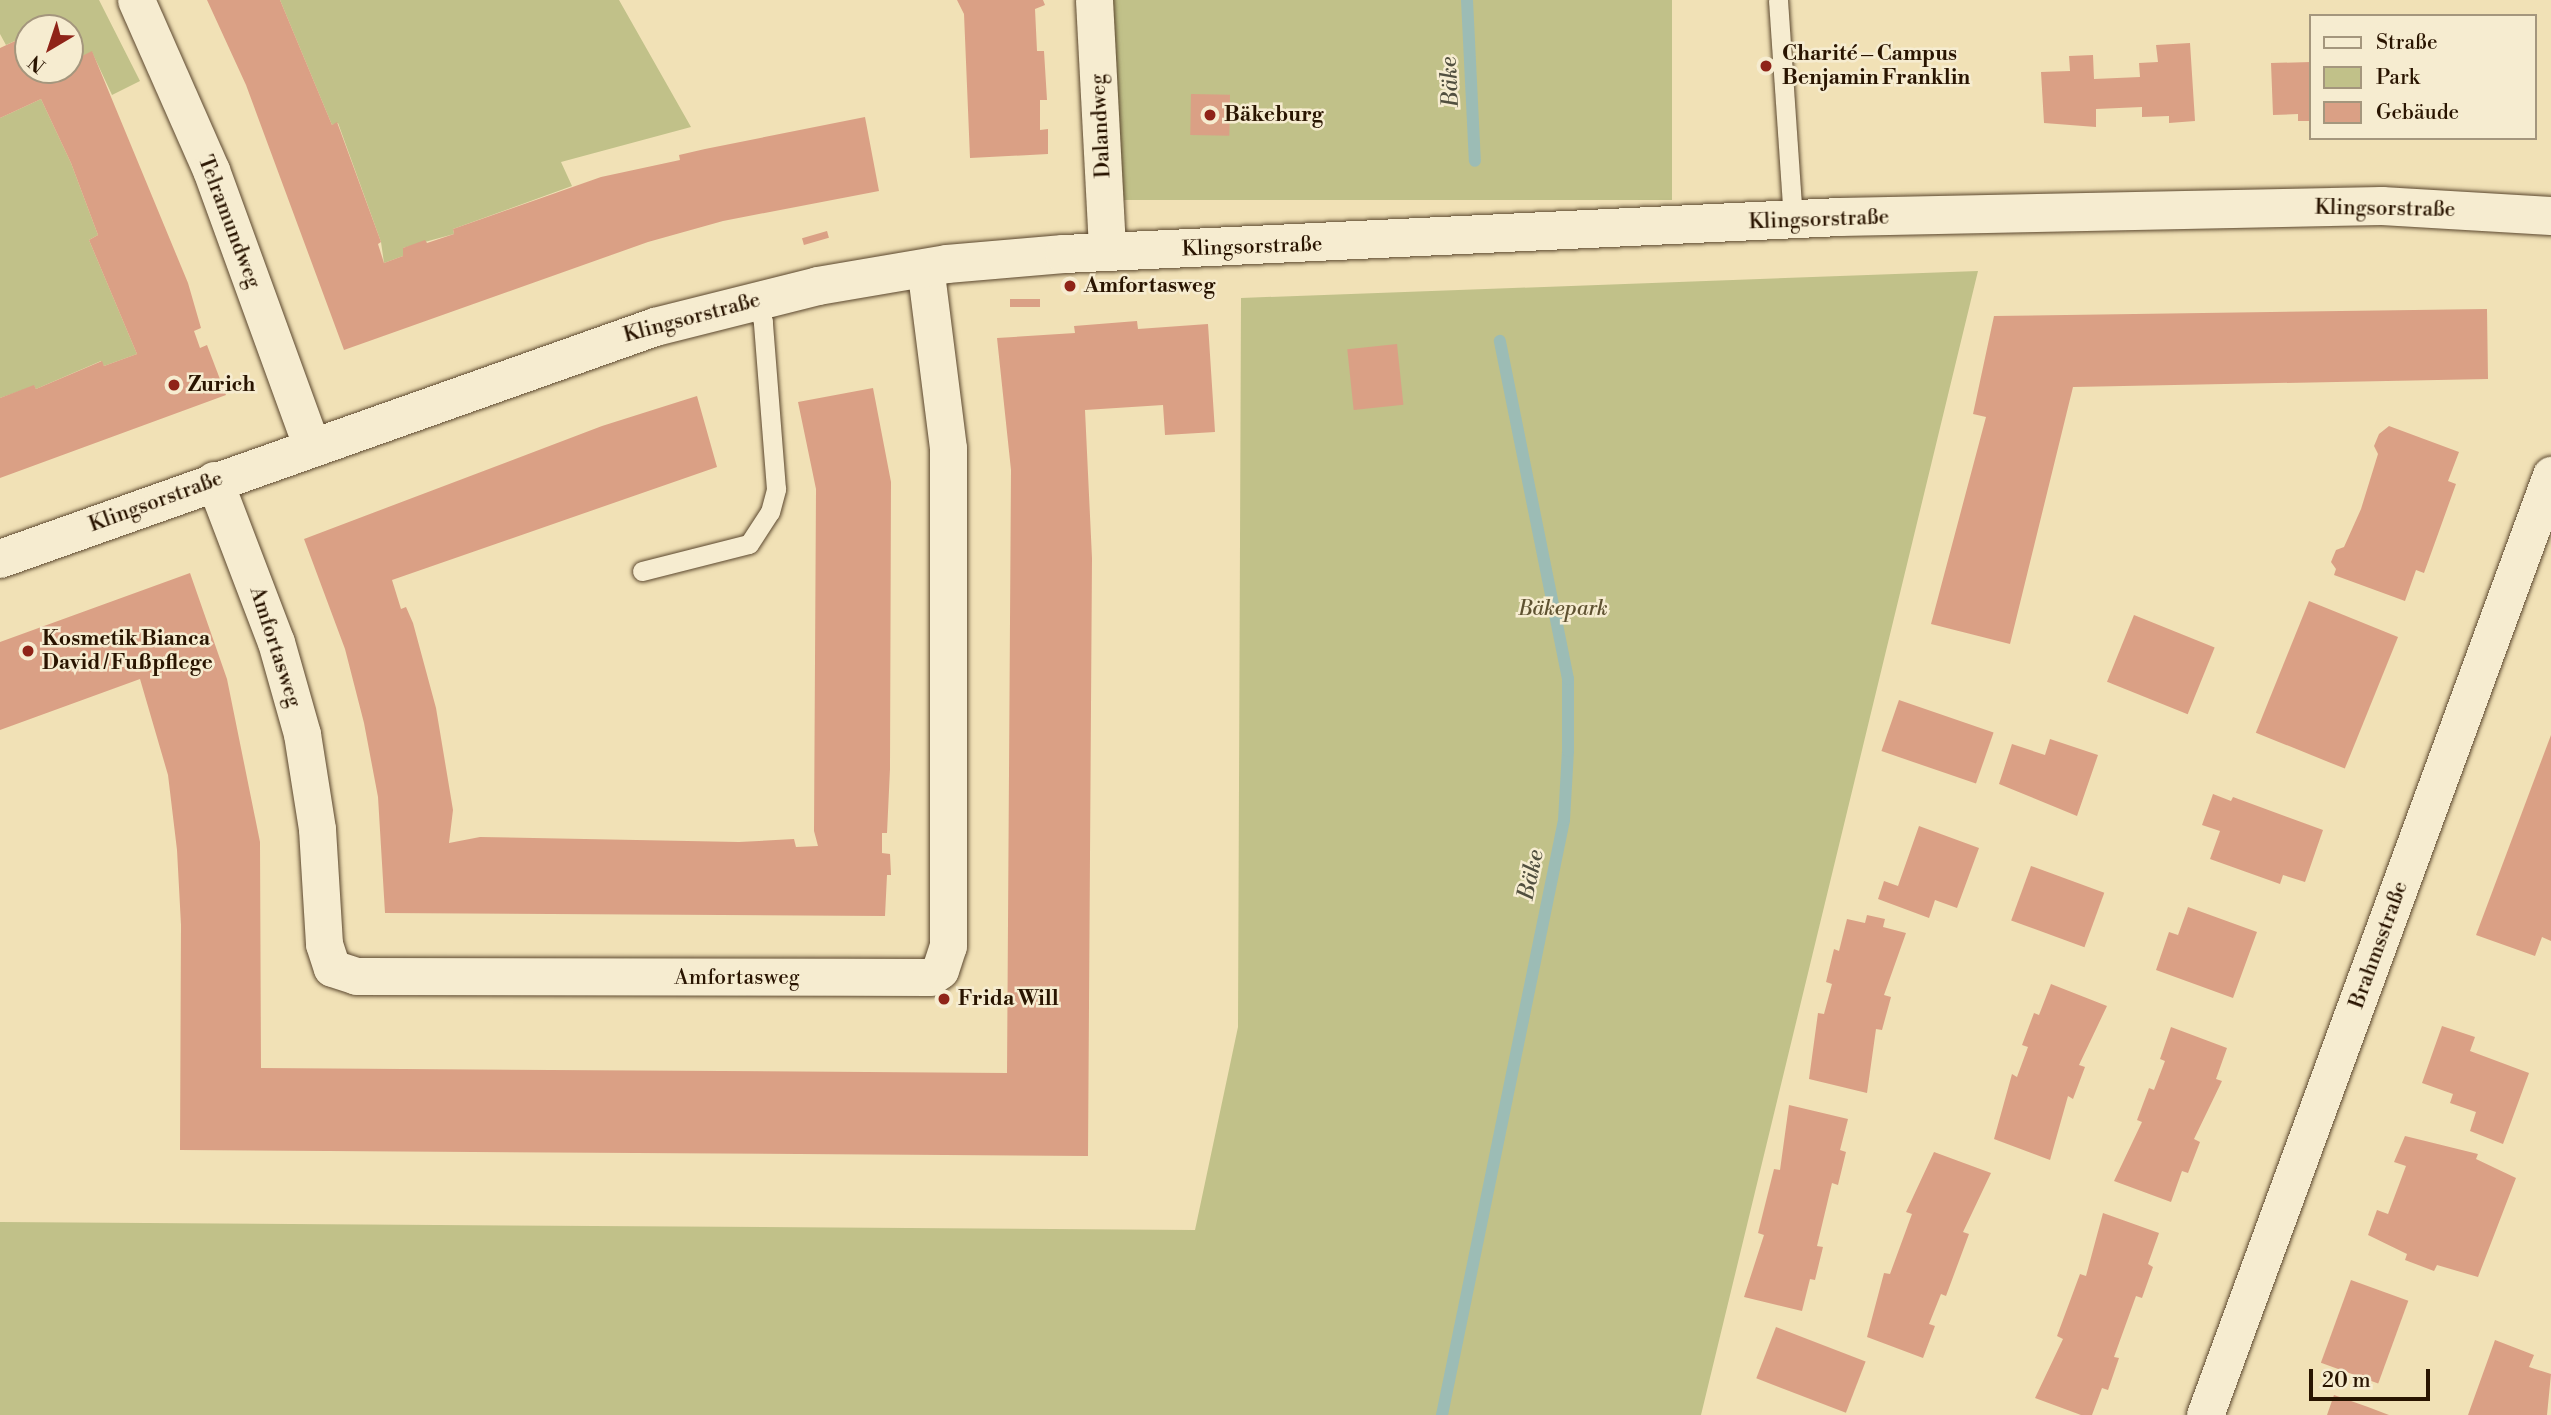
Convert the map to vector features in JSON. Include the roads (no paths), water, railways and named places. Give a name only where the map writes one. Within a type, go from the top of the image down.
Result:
[{"type":"street","name":"Telramundweg","points":[[136,0],[211,170],[312,448]]},
{"type":"street","name":"Dalandweg","points":[[1094,0],[1107,252]]},
{"type":"street","name":"Klingsorstraße","points":[[0,559],[214,480],[312,448],[603,343],[757,300],[925,267],[1107,252],[1793,220],[2382,206],[2551,216]]},
{"type":"street","name":"Amfortasweg","points":[[214,480],[276,642],[302,734],[317,829],[324,944],[332,968],[356,976],[930,976],[940,970],[948,946],[948,448],[925,267]]},
{"type":"street","name":"Brahmsstraße","points":[[2205,1415],[2551,475]]},
{"type":"lane","points":[[1778,0],[1793,220]]},
{"type":"lane","points":[[642,571],[749,544],[770,512],[776,489],[763,322],[757,300]]},
{"type":"waterway","name":"Bäke","points":[[1467,0],[1475,161]]},
{"type":"waterway","name":"Bäke","points":[[1442,1415],[1564,820],[1568,751],[1568,679],[1500,341]]},
{"type":"place","name":"Charité – Campus Benjamin Franklin","points":[[1766,66]]},
{"type":"place","name":"Bäkeburg","points":[[1210,115]]},
{"type":"place","name":"Amfortasweg","points":[[1070,286]]},
{"type":"place","name":"Zurich","points":[[174,385]]},
{"type":"place","name":"Kosmetik Bianca David / Fußpflege","points":[[28,651]]},
{"type":"place","name":"Frida Will","points":[[944,999]]},
{"type":"park label","name":"Bäkepark","points":[[1563,609]]}]
